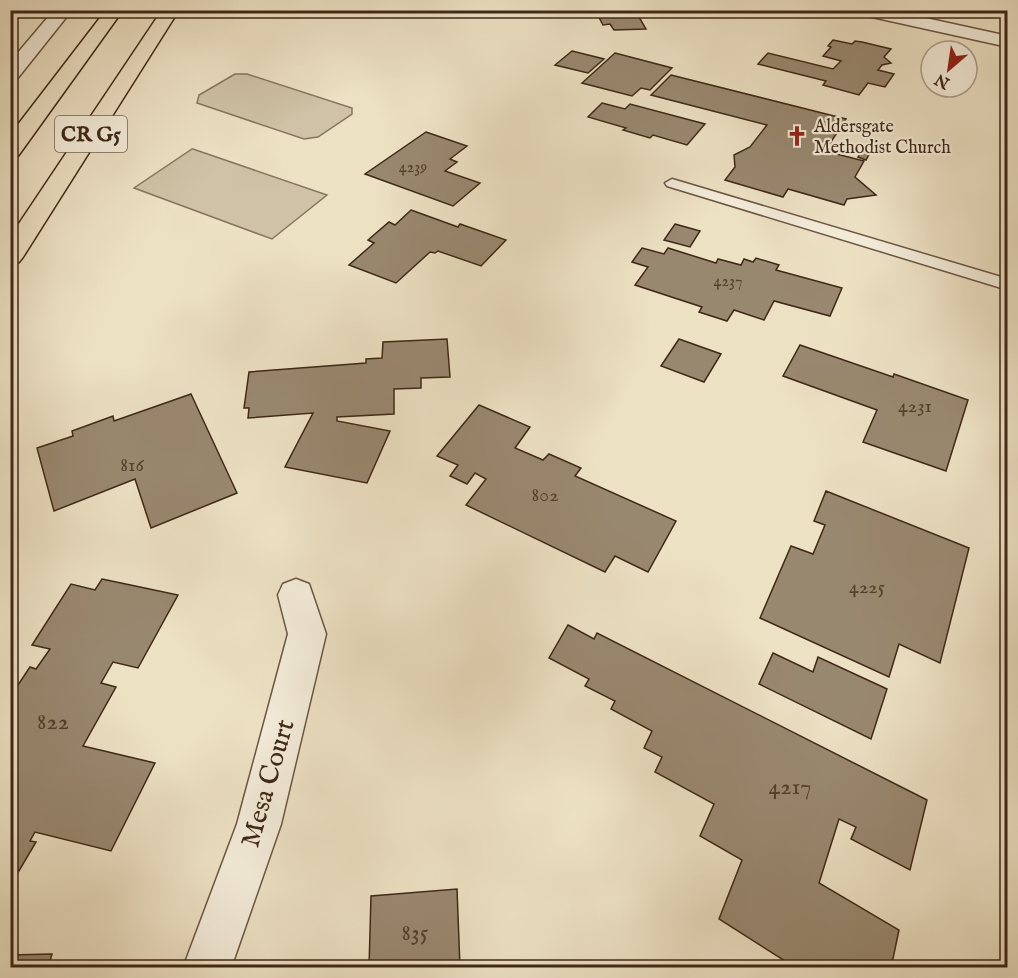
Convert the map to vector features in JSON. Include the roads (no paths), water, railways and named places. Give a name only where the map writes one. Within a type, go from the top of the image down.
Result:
[{"type":"highway","name":"CR G5","points":[[10,151],[115,10]]},
{"type":"highway","name":"CR G5","points":[[10,256],[171,10]]},
{"type":"street","points":[[10,75],[64,10]]},
{"type":"street","points":[[863,10],[1008,42]]},
{"type":"street","name":"Mesa Court","points":[[207,968],[259,824],[307,634],[296,595]]},
{"type":"lane","points":[[672,183],[1008,285]]},
{"type":"place","name":"Aldersgate Methodist Church","points":[[797,136]]}]
